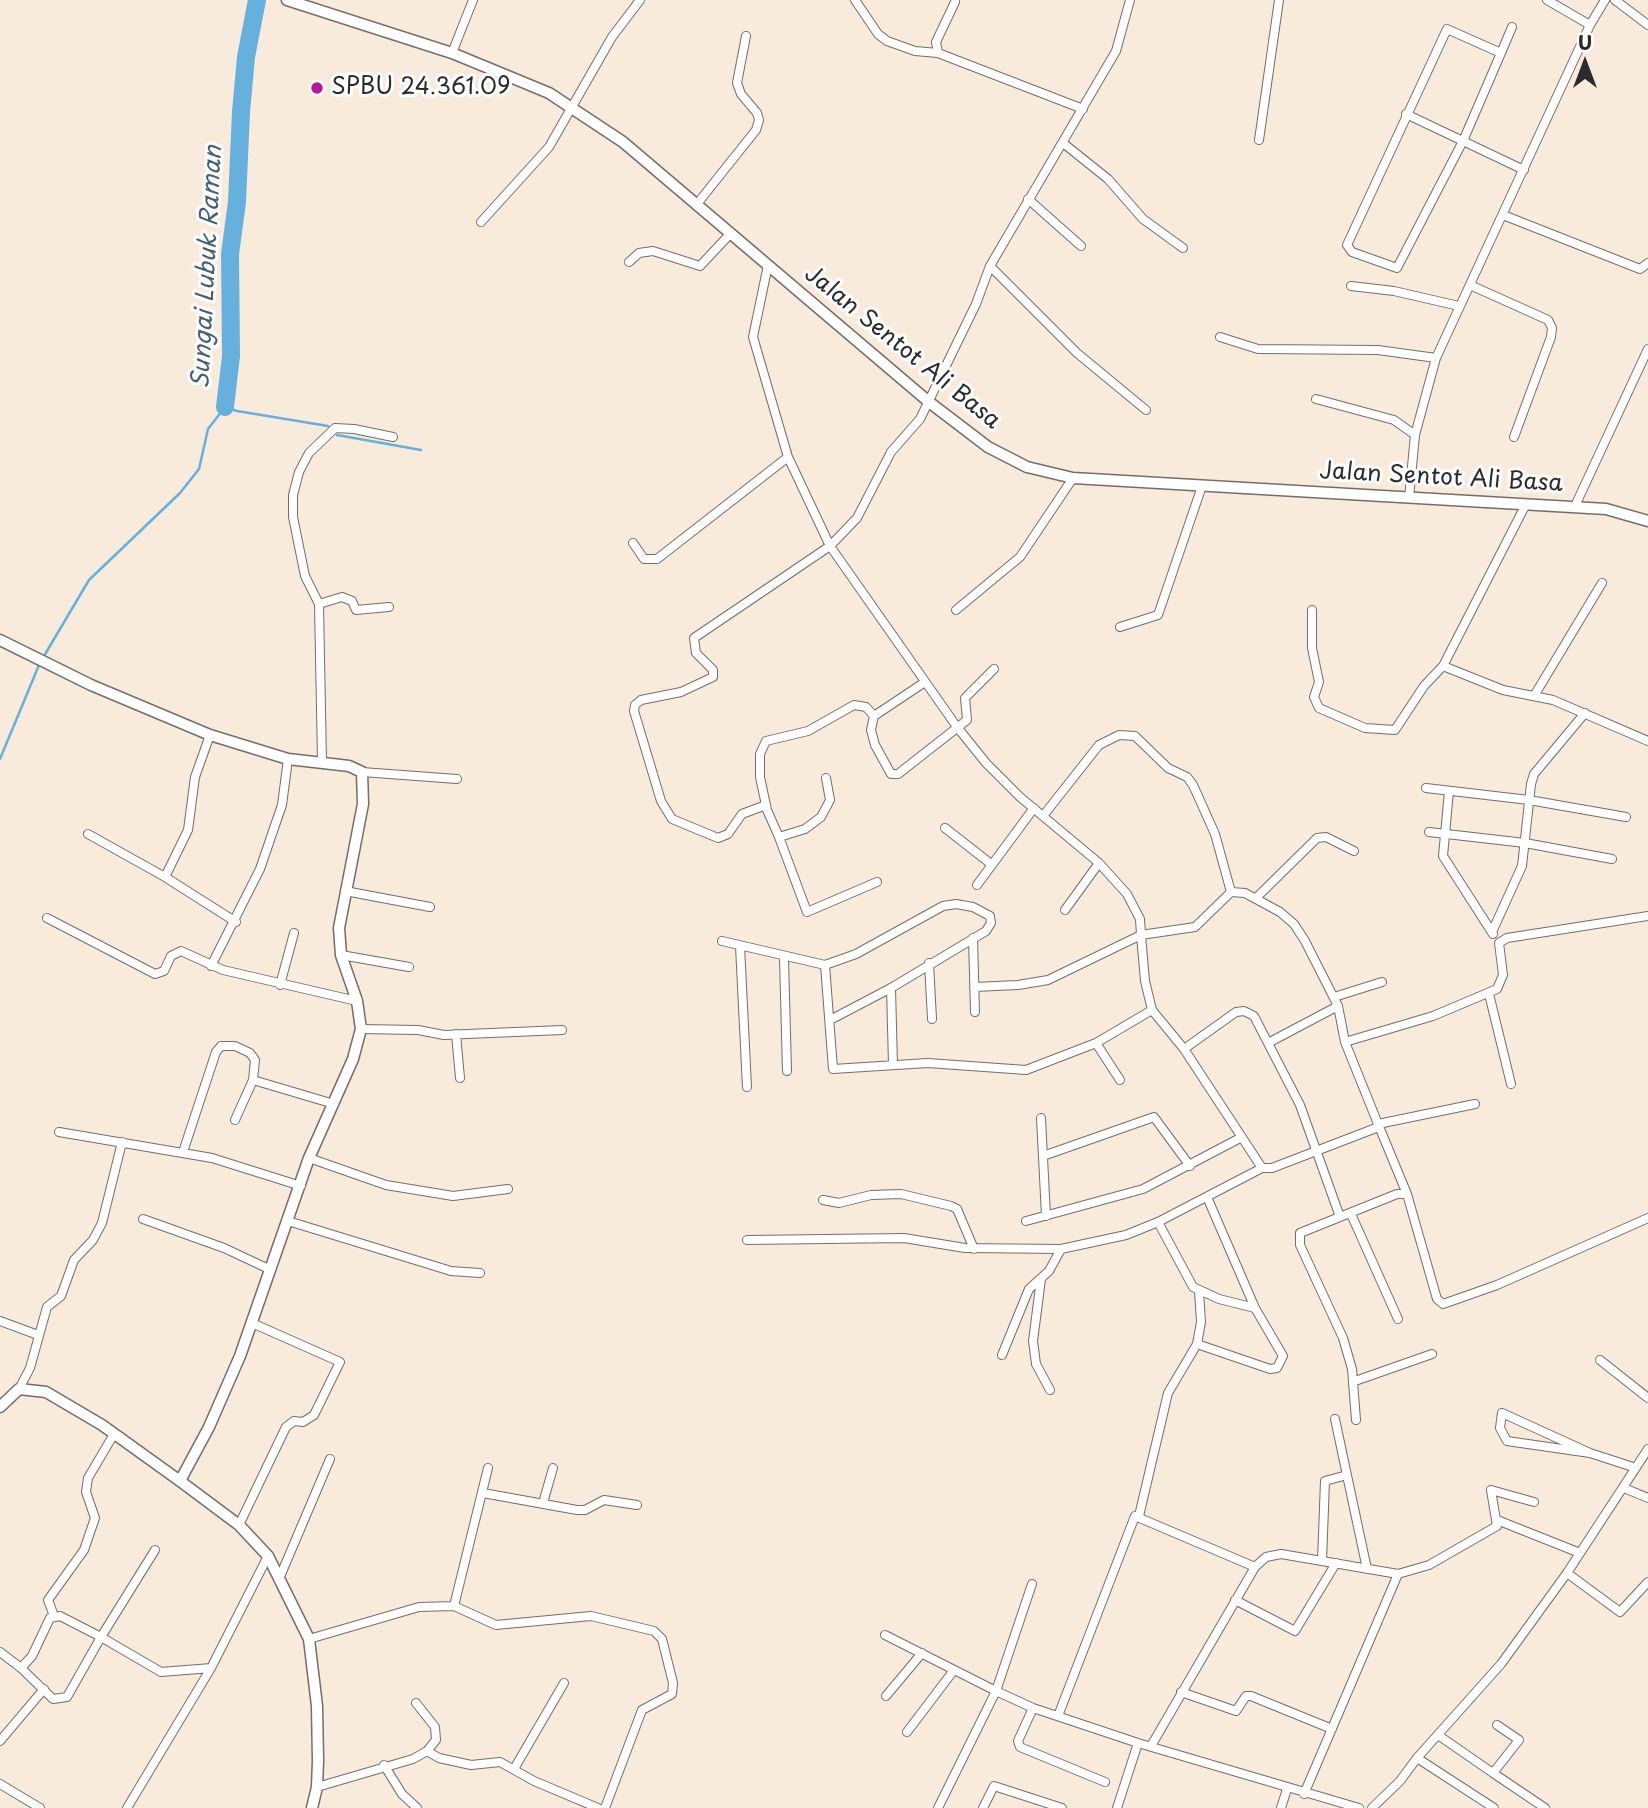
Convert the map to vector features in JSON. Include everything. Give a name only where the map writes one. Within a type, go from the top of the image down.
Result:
[{"type":"street","name":"Jalan Sentot Ali Basa","points":[[287,0],[452,53],[549,93],[623,142],[929,402],[988,447],[1027,467],[1073,478],[1525,506],[1575,506],[1606,509],[1648,521]]},
{"type":"street","points":[[452,53],[473,0]]},
{"type":"street","points":[[481,222],[549,147],[612,37],[640,0]]},
{"type":"street","points":[[855,0],[887,41],[915,51],[938,52],[1083,109]]},
{"type":"street","points":[[766,805],[742,814],[728,835],[718,838],[672,819],[661,801],[634,711],[635,705],[641,700],[681,692],[713,677],[713,670],[696,653],[694,638],[698,633],[830,546],[857,518],[885,462],[920,419],[976,304],[990,266],[1116,51],[1130,0]]},
{"type":"street","points":[[1259,140],[1279,0]]},
{"type":"street","points":[[1547,0],[1590,25]]},
{"type":"street","points":[[1409,498],[1415,435],[1436,358],[1590,25],[1605,0]]},
{"type":"street","points":[[1615,0],[1648,25]]},
{"type":"street","points":[[938,52],[936,42],[955,2]]},
{"type":"street","points":[[1501,54],[1447,29],[1347,245],[1352,252],[1400,266],[1463,141],[1501,54],[1512,27]]},
{"type":"street","points":[[697,204],[757,130],[757,113],[741,94],[737,83],[746,36]]},
{"type":"street","points":[[1406,114],[1524,170]]},
{"type":"street","points":[[1063,143],[1108,179],[1143,219],[1183,248]]},
{"type":"street","points":[[1028,199],[1080,246]]},
{"type":"street","points":[[1503,215],[1640,269],[1648,263]]},
{"type":"street","points":[[629,262],[639,253],[653,251],[700,266],[731,233]]},
{"type":"street","points":[[768,265],[762,282],[753,337],[788,457],[830,546],[957,727],[986,763],[1099,863],[1127,894],[1140,919],[1145,981],[1152,1010],[1184,1049],[1262,1168]]},
{"type":"street","points":[[990,266],[1077,353],[1146,410]]},
{"type":"street","points":[[1470,285],[1548,320],[1552,328],[1514,437]]},
{"type":"street","points":[[1351,286],[1394,291],[1459,306]]},
{"type":"street","points":[[1220,337],[1258,349],[1378,350],[1436,358]]},
{"type":"street","points":[[1575,506],[1648,349]]},
{"type":"street","points":[[1315,399],[1394,421],[1415,435]]},
{"type":"street","points":[[323,762],[319,604],[305,576],[293,517],[293,495],[299,472],[309,453],[335,428],[393,437]]},
{"type":"street","points":[[633,543],[644,559],[657,559],[788,457]]},
{"type":"street","points":[[956,610],[1020,557],[1073,478]]},
{"type":"street","points":[[1120,626],[1158,615],[1202,486]]},
{"type":"street","points":[[1312,610],[1312,648],[1319,682],[1315,702],[1319,708],[1365,728],[1395,730],[1424,686],[1443,666],[1525,506]]},
{"type":"street","points":[[1534,696],[1602,583]]},
{"type":"street","points":[[319,604],[342,597],[352,601],[356,610],[389,607]]},
{"type":"street","points":[[0,640],[91,685],[210,735],[288,759],[349,766],[362,772],[457,779]]},
{"type":"street","points":[[1443,666],[1503,690],[1553,700],[1648,741]]},
{"type":"street","points":[[925,682],[874,716],[871,730],[875,745],[891,774],[895,775],[967,720],[965,698],[994,669]]},
{"type":"street","points":[[874,716],[866,706],[854,705],[808,731],[766,741],[759,765],[766,805],[807,912],[877,882]]},
{"type":"street","points":[[1492,932],[1519,874],[1534,774],[1585,713]]},
{"type":"street","points":[[165,877],[188,830],[195,777],[210,735]]},
{"type":"street","points":[[1043,816],[1099,745],[1119,735],[1135,736],[1168,768],[1186,777],[1193,785],[1215,834],[1231,892]]},
{"type":"street","points":[[211,966],[236,922],[260,869],[282,805],[288,759]]},
{"type":"street","points":[[180,1481],[209,1427],[252,1322],[309,1158],[354,1059],[361,1029],[357,1001],[341,955],[338,928],[363,804],[362,772]]},
{"type":"street","points":[[779,837],[804,829],[821,817],[830,800],[826,778]]},
{"type":"street","points":[[1426,788],[1529,800],[1626,817]]},
{"type":"street","points":[[1345,1042],[1406,1025],[1489,993],[1497,989],[1503,975],[1499,943],[1443,856],[1449,791]]},
{"type":"street","points":[[977,884],[1034,808]]},
{"type":"street","points":[[945,828],[991,864]]},
{"type":"street","points":[[1429,832],[1525,843],[1612,859]]},
{"type":"street","points":[[88,834],[165,877],[236,922]]},
{"type":"street","points":[[1256,898],[1317,838],[1326,837],[1354,851]]},
{"type":"street","points":[[1065,910],[1099,863]]},
{"type":"street","points":[[345,891],[429,907]]},
{"type":"street","points":[[1231,892],[1256,898],[1294,924],[1336,1002],[1345,1042],[1407,1194],[1437,1298],[1443,1304],[1497,1285],[1648,1218]]},
{"type":"street","points":[[974,987],[1018,985],[1048,980],[1141,936],[1195,927],[1231,892]]},
{"type":"street","points":[[722,941],[784,958],[825,965],[856,954],[943,906],[956,904],[973,907],[990,916],[991,923],[986,931],[891,988],[830,1020]]},
{"type":"street","points":[[1499,943],[1507,938],[1648,916]]},
{"type":"street","points":[[47,918],[155,974],[162,974],[171,956],[181,951],[211,966],[280,985],[357,1001]]},
{"type":"street","points":[[280,985],[294,933]]},
{"type":"street","points":[[973,938],[975,1012]]},
{"type":"street","points":[[740,946],[747,1087]]},
{"type":"street","points":[[341,955],[373,958],[409,967]]},
{"type":"street","points":[[784,958],[787,1071]]},
{"type":"street","points":[[929,963],[932,1019]]},
{"type":"street","points":[[825,965],[833,1069],[928,1063],[1026,1070],[1096,1043],[1152,1010]]},
{"type":"street","points":[[1268,1043],[1336,1002],[1382,982]]},
{"type":"street","points":[[891,988],[893,1065]]},
{"type":"street","points":[[1489,993],[1511,1084]]},
{"type":"street","points":[[1184,1049],[1236,1012],[1244,1011],[1254,1016],[1300,1105],[1340,1217]]},
{"type":"street","points":[[361,1029],[456,1034],[562,1030]]},
{"type":"street","points":[[456,1034],[460,1078]]},
{"type":"street","points":[[1096,1043],[1120,1080]]},
{"type":"street","points":[[183,1152],[220,1046],[234,1046],[250,1053],[256,1060],[253,1080],[236,1120]]},
{"type":"street","points":[[253,1080],[334,1104]]},
{"type":"street","points":[[747,1240],[904,1238],[974,1249],[1060,1249],[1126,1235],[1158,1222],[1262,1168],[1272,1168],[1376,1128],[1378,1124],[1475,1104]]},
{"type":"street","points":[[1043,1156],[1154,1117],[1190,1166]]},
{"type":"street","points":[[1041,1118],[1046,1216]]},
{"type":"street","points":[[59,1132],[183,1152],[301,1186]]},
{"type":"street","points":[[1026,1221],[1143,1189],[1242,1137]]},
{"type":"street","points":[[0,1407],[19,1389],[30,1368],[47,1307],[61,1296],[74,1260],[93,1240],[102,1223],[122,1142]]},
{"type":"street","points":[[309,1158],[386,1185],[453,1196],[508,1189]]},
{"type":"street","points":[[823,1200],[839,1203],[871,1195],[901,1194],[951,1206],[957,1209],[974,1249]]},
{"type":"street","points":[[1356,1420],[1354,1381],[1343,1338],[1298,1237],[1300,1233],[1397,1194],[1407,1194]]},
{"type":"street","points":[[1197,1344],[1270,1369],[1277,1368],[1283,1356],[1255,1308],[1207,1197]]},
{"type":"street","points":[[1351,1214],[1398,1319]]},
{"type":"street","points":[[143,1219],[224,1248],[271,1270]]},
{"type":"street","points":[[288,1221],[452,1271],[480,1273]]},
{"type":"street","points":[[1158,1222],[1193,1287],[1255,1308]]},
{"type":"street","points":[[1002,1355],[1024,1300],[1041,1276],[1049,1271],[1060,1249]]},
{"type":"street","points":[[1041,1276],[1033,1341],[1036,1364],[1049,1390]]},
{"type":"street","points":[[1139,1516],[1168,1393],[1197,1344],[1201,1322],[1199,1291]]},
{"type":"street","points":[[0,1321],[38,1335]]},
{"type":"street","points":[[239,1525],[286,1427],[294,1421],[303,1422],[314,1415],[340,1362],[252,1322]]},
{"type":"street","points":[[1354,1381],[1432,1354]]},
{"type":"street","points":[[1600,1360],[1648,1398]]},
{"type":"street","points":[[19,1389],[32,1388],[46,1392],[114,1434],[239,1525],[268,1556],[309,1640],[317,1706],[317,1787],[312,1808]]},
{"type":"street","points":[[1590,1454],[1502,1413],[1500,1428],[1507,1441],[1590,1454],[1636,1468]]},
{"type":"street","points":[[1335,1419],[1367,1569]]},
{"type":"street","points":[[21,1668],[32,1656],[54,1616],[48,1600],[84,1550],[95,1518],[86,1492],[88,1478],[114,1434]]},
{"type":"street","points":[[1372,1808],[1400,1781],[1417,1758],[1501,1664],[1567,1573],[1648,1449]]},
{"type":"street","points":[[279,1579],[330,1459]]},
{"type":"street","points":[[454,1606],[488,1468]]},
{"type":"street","points":[[542,1503],[553,1468]]},
{"type":"street","points":[[1322,1561],[1325,1481],[1347,1475]]},
{"type":"street","points":[[1624,1488],[1648,1498]]},
{"type":"street","points":[[1151,1745],[1255,1567],[1274,1554],[1398,1574],[1429,1565],[1497,1526],[1490,1494],[1493,1489],[1534,1502]]},
{"type":"street","points":[[483,1493],[577,1510],[585,1510],[604,1500],[637,1505]]},
{"type":"street","points":[[1058,1716],[1132,1518],[1139,1516],[1255,1567]]},
{"type":"street","points":[[1497,1520],[1580,1553]]},
{"type":"street","points":[[0,1652],[53,1699],[67,1697],[155,1550]]},
{"type":"street","points":[[127,1808],[211,1668],[268,1556]]},
{"type":"street","points":[[1235,1600],[1295,1631],[1336,1563]]},
{"type":"street","points":[[1567,1573],[1620,1612],[1648,1582]]},
{"type":"street","points":[[1304,1794],[1398,1574]]},
{"type":"street","points":[[938,1808],[996,1691],[1032,1584]]},
{"type":"street","points":[[309,1640],[419,1607],[454,1606],[496,1625],[590,1616],[649,1629],[662,1639],[673,1683],[673,1694],[642,1710],[605,1808]]},
{"type":"street","points":[[54,1616],[60,1616],[101,1637],[161,1672],[211,1668]]},
{"type":"street","points":[[885,1635],[1033,1708],[1330,1804],[1359,1808]]},
{"type":"street","points":[[886,1696],[922,1653]]},
{"type":"street","points":[[907,1732],[954,1670]]},
{"type":"street","points":[[514,1769],[564,1683]]},
{"type":"street","points":[[0,1741],[44,1689]]},
{"type":"street","points":[[1181,1692],[1236,1711],[1247,1696],[1251,1696],[1332,1729]]},
{"type":"street","points":[[317,1787],[384,1765],[413,1759],[427,1751],[436,1740],[435,1727],[416,1703]]},
{"type":"street","points":[[1033,1708],[1018,1745],[1105,1782]]},
{"type":"street","points":[[1493,1773],[1519,1740],[1497,1725]]},
{"type":"street","points":[[1438,1735],[1545,1808]]},
{"type":"street","points":[[1117,1808],[1139,1743]]},
{"type":"street","points":[[427,1751],[439,1758],[471,1765],[500,1762],[598,1808]]},
{"type":"street","points":[[1417,1758],[1494,1808]]},
{"type":"street","points":[[384,1765],[402,1794],[417,1808]]},
{"type":"street","points":[[0,1784],[40,1808]]},
{"type":"street","points":[[983,1808],[994,1786],[1062,1808]]},
{"type":"street","points":[[1281,1808],[1287,1789]]},
{"type":"waterway","name":"Sungai Lubuk Raman","points":[[225,407],[231,356],[230,254],[237,202],[241,112],[246,57],[257,0]]},
{"type":"waterway","name":"Sungai Lubuk Raman","points":[[44,656],[89,580],[180,493],[199,469],[208,429],[225,407],[328,426]]},
{"type":"waterway","points":[[337,435],[421,450]]},
{"type":"waterway","name":"Sungai Lubuk Raman","points":[[0,759],[39,665]]},
{"type":"place","name":"SPBU 24.361.09","points":[[317,88]]}]
